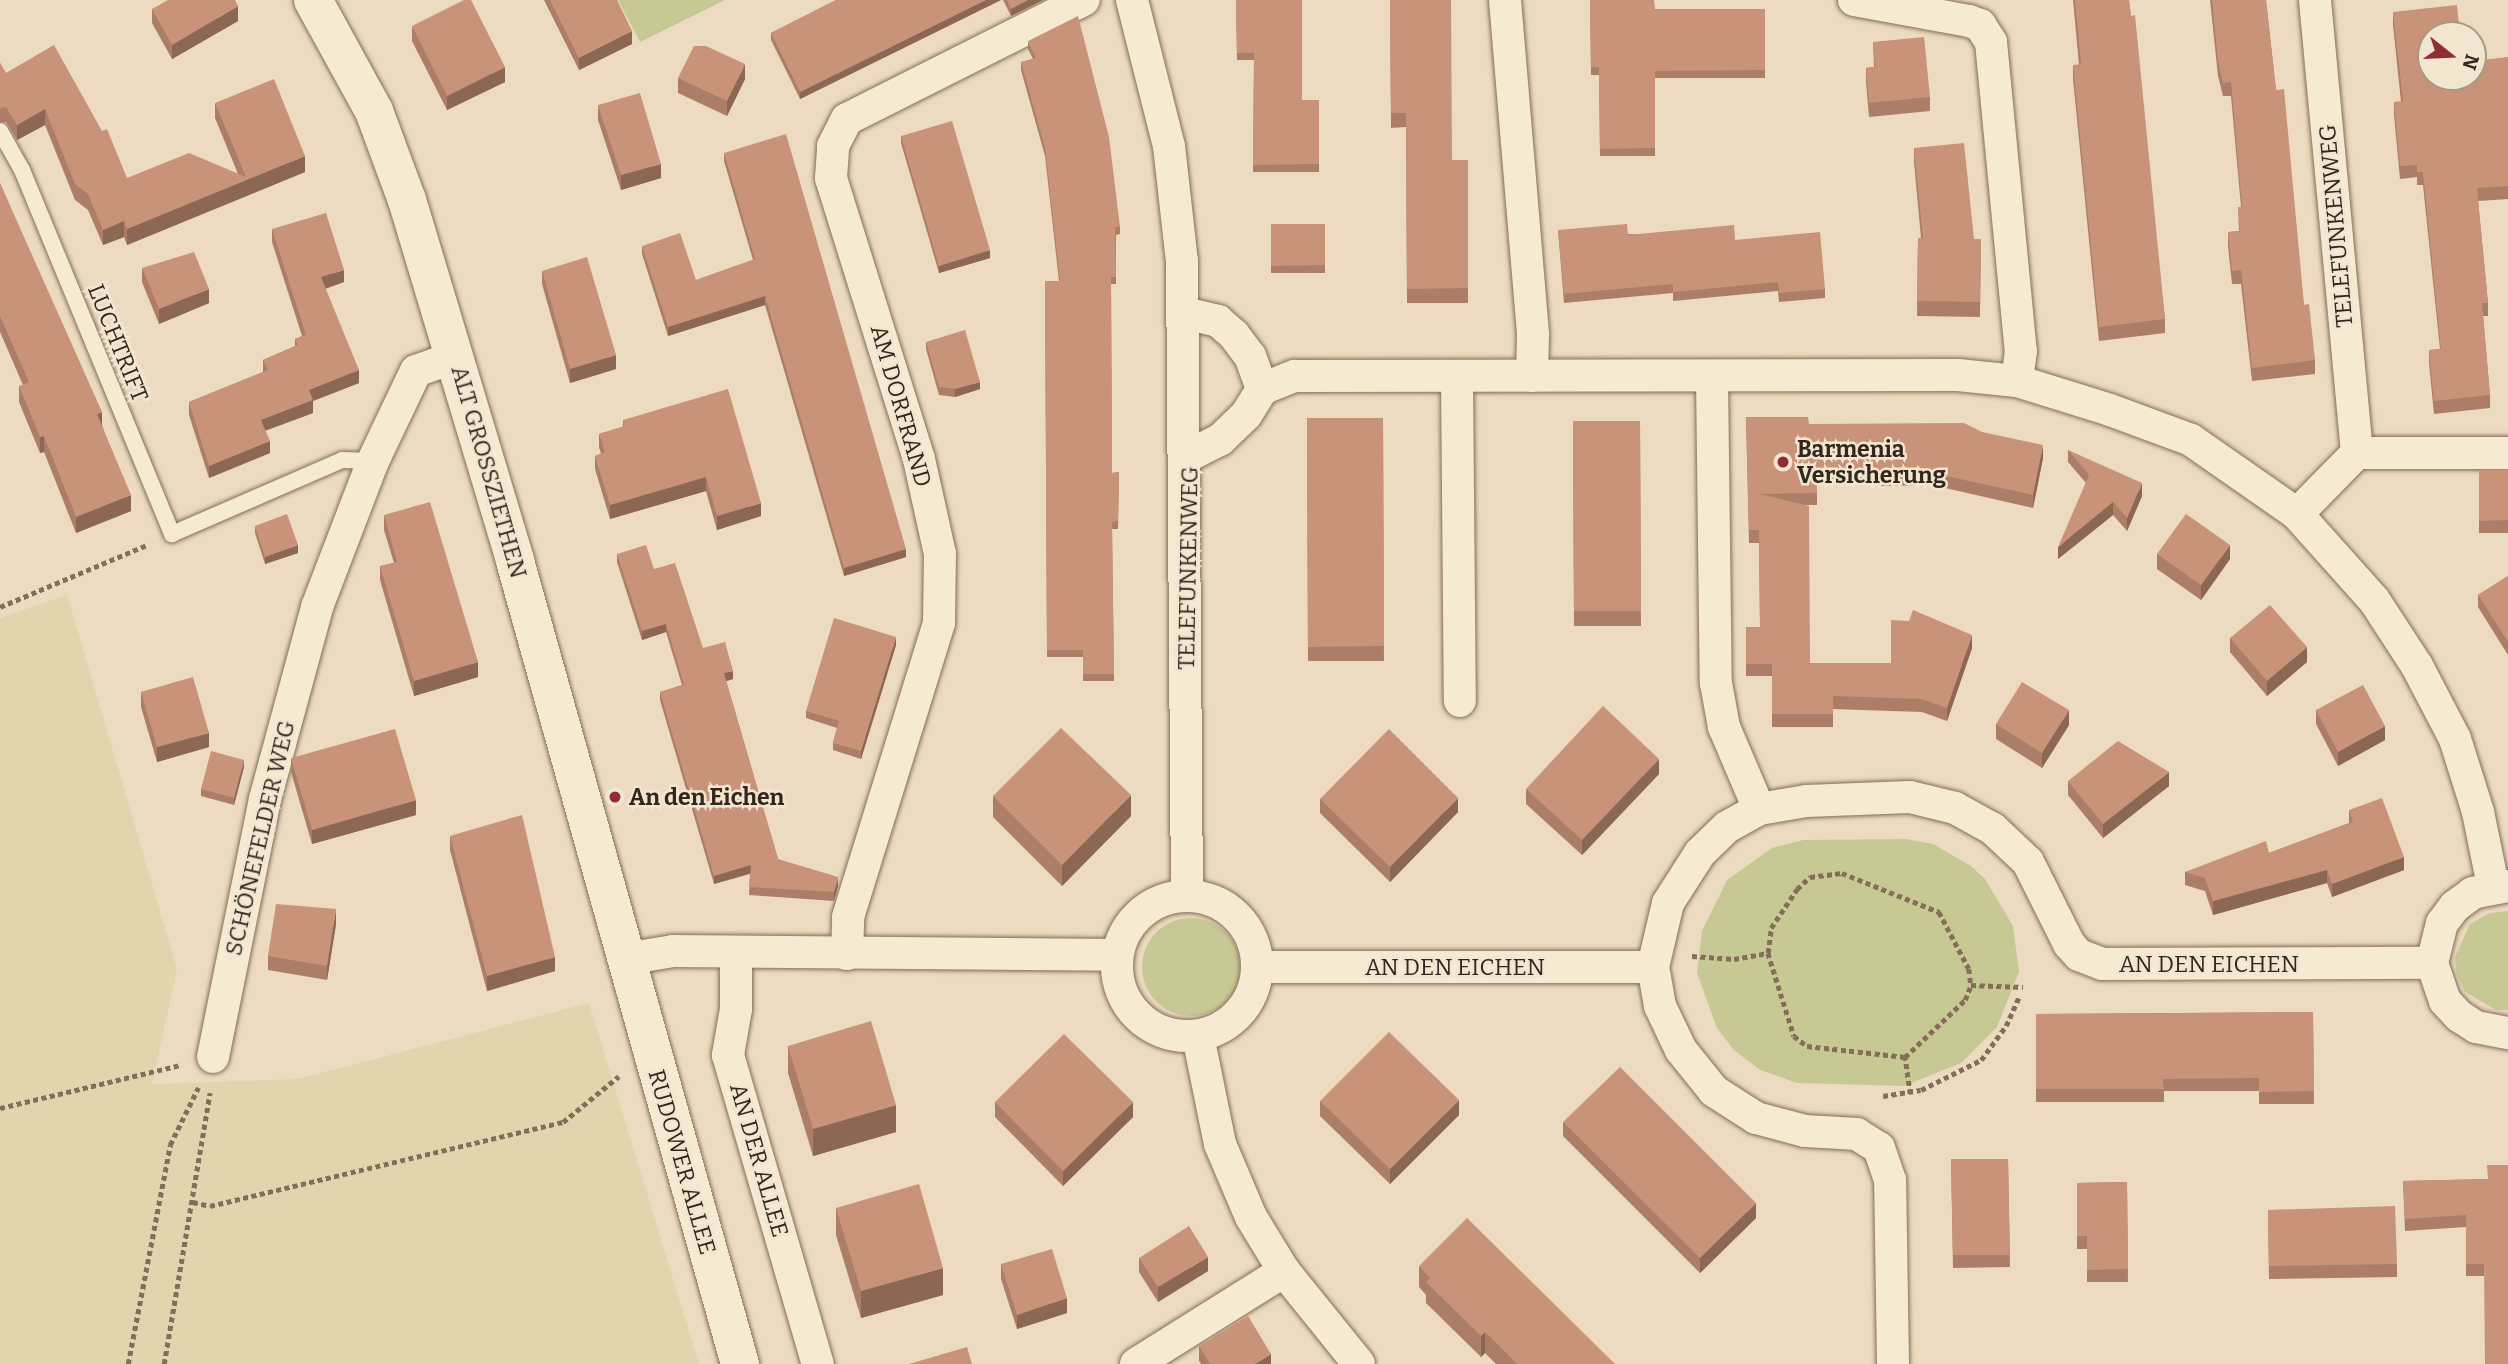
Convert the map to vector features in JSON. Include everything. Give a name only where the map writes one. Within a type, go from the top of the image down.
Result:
[{"type":"street","name":"ALT GROSSZIETHEN","points":[[313,0],[363,90],[396,166],[455,357],[625,959]]},
{"type":"street","name":"AM DORFRAND","points":[[847,954],[848,917],[939,623],[940,554],[919,459],[831,178],[833,146],[847,119],[1084,0]]},
{"type":"street","points":[[1132,0],[1169,146],[1184,313],[1186,457]]},
{"type":"street","points":[[1505,0],[1533,335],[1532,376]]},
{"type":"street","points":[[1854,0],[1981,13],[1991,42],[2021,351],[2017,381]]},
{"type":"street","name":"TELEFUNKENWEG","points":[[2315,0],[2357,453]]},
{"type":"street","points":[[1184,313],[1218,321],[1234,335],[1250,356],[1262,389],[1295,376],[1958,375],[2017,381],[2191,440],[2297,514],[2374,600],[2417,666],[2455,739],[2500,886],[2455,906],[2434,942],[2432,963],[2445,1001],[2459,1016],[2476,1027],[2508,1033]]},
{"type":"street","name":"SCHÖNEFELDER WEG","points":[[213,1057],[272,773],[317,607],[373,461],[416,371],[455,357]]},
{"type":"street","points":[[1457,377],[1460,701]]},
{"type":"street","points":[[1712,377],[1716,683],[1724,727],[1759,809]]},
{"type":"street","name":"TELEFUNKENWEG","points":[[1187,895],[1186,457],[1220,440],[1246,415],[1262,389]]},
{"type":"street","points":[[2297,514],[2357,453],[2508,453]]},
{"type":"street","name":"AN DEN EICHEN","points":[[1893,1364],[1890,1180],[1879,1148],[1857,1134],[1805,1131],[1756,1118],[1714,1091],[1681,1050],[1660,1006],[1653,967],[1668,903],[1700,853],[1727,827],[1759,809],[1807,800],[1910,797],[1955,808],[1993,830],[2028,862],[2069,944],[2079,955],[2102,964],[2432,963]]},
{"type":"street","points":[[1187,895],[1209,899],[1228,909],[1245,925],[1258,967],[1247,1003],[1235,1018],[1198,1036],[1157,1030],[1139,1018],[1125,1000],[1117,977],[1117,954],[1134,919],[1149,906],[1187,895]]},
{"type":"street","points":[[625,959],[664,951],[1117,954]]},
{"type":"street","name":"AN DER ALLEE","points":[[736,953],[736,1009],[728,1055],[818,1364]]},
{"type":"street","name":"RUDOWER ALLEE","points":[[625,959],[740,1364]]},
{"type":"street","name":"AN DEN EICHEN","points":[[1258,967],[1653,967]]},
{"type":"street","points":[[1198,1036],[1220,1144],[1251,1217],[1284,1272],[1359,1364]]},
{"type":"street","points":[[1136,1364],[1284,1272]]},
{"type":"lane","name":"LUCHTRIFT","points":[[0,131],[22,170],[172,534]]},
{"type":"lane","points":[[172,534],[342,460],[373,461]]},
{"type":"path","points":[[0,607],[172,534]]},
{"type":"path","points":[[1842,873],[1939,912],[1969,969],[1971,985],[1965,1000],[1905,1057],[1829,1050],[1800,1041],[1794,1035],[1768,953],[1771,928],[1797,889],[1810,877],[1842,873]]},
{"type":"path","points":[[1690,956],[1734,959],[1768,953]]},
{"type":"path","points":[[1971,985],[2023,987]]},
{"type":"path","points":[[1883,1096],[1910,1094],[1981,1060],[2006,1026],[2019,997]]},
{"type":"path","points":[[0,1108],[213,1057]]},
{"type":"path","points":[[164,1364],[209,1121],[213,1057]]},
{"type":"path","points":[[128,1364],[170,1145],[213,1057]]},
{"type":"path","points":[[1905,1057],[1910,1094]]},
{"type":"path","points":[[193,1202],[210,1206],[563,1122],[625,1071]]},
{"type":"shaded area","points":[[67,595],[177,969],[152,1084],[298,1079],[589,1003],[699,1364],[0,1364],[0,618]]},
{"type":"green space","points":[[618,0],[725,0],[640,42]]},
{"type":"green space","points":[[1906,839],[1933,844],[1971,866],[1985,879],[2013,926],[2019,972],[1997,1027],[1961,1063],[1904,1086],[1797,1083],[1760,1070],[1734,1050],[1717,1028],[1697,973],[1702,931],[1727,880],[1772,848],[1803,840]]},
{"type":"green space","points":[[2508,911],[2508,1010],[2496,1010],[2465,992],[2456,972],[2455,957],[2470,924],[2490,913]]},
{"type":"green space","points":[[1191,918],[1210,921],[1226,932],[1237,948],[1240,967],[1237,986],[1226,1002],[1210,1013],[1191,1016],[1172,1013],[1156,1002],[1145,986],[1142,967],[1145,948],[1156,932],[1172,921]]},
{"type":"building","points":[[168,0],[235,0],[238,6],[172,45],[152,9]]},
{"type":"building","points":[[464,0],[471,0],[505,67],[447,96],[412,26]]},
{"type":"building","points":[[550,0],[617,0],[632,31],[579,58]]},
{"type":"building","points":[[836,0],[986,0],[800,92],[771,33]]},
{"type":"building","points":[[1007,0],[1028,0],[1011,9]]},
{"type":"building","points":[[1236,0],[1302,0],[1302,100],[1319,100],[1319,164],[1253,165],[1254,53],[1237,53]]},
{"type":"building","points":[[1390,0],[1451,0],[1452,160],[1468,160],[1468,288],[1407,289],[1406,113],[1391,113]]},
{"type":"building","points":[[1590,0],[1654,0],[1655,9],[1765,9],[1765,70],[1655,71],[1655,148],[1600,149],[1599,67],[1591,67]]},
{"type":"building","points":[[2075,0],[2129,0],[2131,16],[2135,15],[2165,319],[2099,327],[2073,65],[2081,64]]},
{"type":"building","points":[[2212,0],[2266,0],[2276,90],[2284,89],[2304,305],[2309,304],[2315,360],[2252,368],[2241,270],[2232,271],[2228,232],[2240,231],[2238,207],[2242,207],[2231,82],[2223,83],[2218,62]]},
{"type":"building","points":[[2457,5],[2459,21],[2417,21],[2417,91],[2487,91],[2487,59],[2508,57],[2508,186],[2477,188],[2488,303],[2482,303],[2490,395],[2434,401],[2429,350],[2441,349],[2423,172],[2417,172],[2417,165],[2400,166],[2394,102],[2403,101],[2393,12]]},
{"type":"building","points":[[1078,16],[1109,137],[1120,227],[1115,227],[1116,277],[1111,277],[1112,473],[1119,472],[1118,521],[1112,522],[1114,674],[1083,674],[1083,650],[1047,650],[1045,281],[1060,281],[1045,148],[1021,62],[1036,58],[1028,41]]},
{"type":"building","points":[[1924,37],[1930,97],[1869,103],[1866,68],[1875,67],[1873,42]]},
{"type":"building","points":[[54,45],[102,131],[107,129],[127,178],[189,153],[246,177],[215,103],[274,79],[305,156],[127,229],[124,221],[103,230],[88,194],[75,184],[45,109],[17,125],[6,107],[0,108],[0,63],[6,73]]},
{"type":"building","points":[[694,46],[706,46],[745,64],[727,101],[678,78]]},
{"type":"building","points":[[640,93],[661,164],[621,175],[598,105]]},
{"type":"building","points":[[952,121],[990,250],[939,266],[901,136]]},
{"type":"building","points":[[786,134],[906,549],[844,568],[765,296],[668,327],[642,246],[680,233],[696,280],[755,259],[724,153]]},
{"type":"building","points":[[1964,143],[1974,239],[1981,239],[1980,302],[1917,301],[1918,238],[1923,238],[1914,148]]},
{"type":"building","points":[[0,183],[102,412],[97,414],[131,495],[76,517],[44,436],[40,437],[19,386],[29,382],[0,316]]},
{"type":"building","points":[[326,213],[344,270],[321,277],[359,370],[309,390],[313,400],[261,420],[270,441],[209,466],[189,402],[268,370],[263,360],[298,345],[295,339],[306,335],[272,229]]},
{"type":"building","points":[[1271,224],[1325,224],[1325,265],[1271,266]]},
{"type":"building","points":[[1627,224],[1628,235],[1734,225],[1735,240],[1820,232],[1825,289],[1779,293],[1778,282],[1673,292],[1673,284],[1564,294],[1558,230]]},
{"type":"building","points":[[194,252],[209,289],[159,309],[142,268]]},
{"type":"building","points":[[587,257],[616,355],[570,369],[542,271]]},
{"type":"building","points":[[965,330],[980,382],[955,389],[939,387],[926,342]]},
{"type":"building","points":[[728,389],[761,503],[717,516],[706,477],[610,505],[595,456],[605,452],[599,434],[624,426],[623,420]]},
{"type":"building","points":[[1746,417],[1808,417],[1809,424],[1964,423],[1982,432],[2043,445],[2033,495],[1932,473],[1878,473],[1878,469],[1817,470],[1817,493],[1760,494],[1809,506],[1810,663],[1891,663],[1891,620],[1909,621],[1913,610],[1972,635],[1947,708],[1922,699],[1833,696],[1833,714],[1772,714],[1772,664],[1746,664],[1746,627],[1760,627],[1759,530],[1749,530]]},
{"type":"building","points":[[1307,418],[1383,418],[1384,646],[1308,647]]},
{"type":"building","points":[[1573,421],[1640,421],[1641,611],[1574,611]]},
{"type":"building","points":[[2068,450],[2142,483],[2127,518],[2113,502],[2058,547],[2089,475]]},
{"type":"building","points":[[2479,470],[2508,470],[2508,520],[2479,521]]},
{"type":"building","points":[[430,502],[478,662],[414,681],[380,566],[397,562],[384,515]]},
{"type":"building","points":[[287,514],[298,545],[265,557],[255,526]]},
{"type":"building","points":[[2186,514],[2230,545],[2201,585],[2157,554]]},
{"type":"building","points":[[646,545],[654,569],[675,563],[703,648],[725,642],[733,671],[724,673],[778,859],[838,877],[834,892],[749,887],[751,865],[714,876],[660,692],[684,685],[666,624],[642,631],[617,554]]},
{"type":"building","points":[[2508,576],[2508,642],[2478,595]]},
{"type":"building","points":[[2270,605],[2307,647],[2267,681],[2230,638]]},
{"type":"building","points":[[834,618],[896,637],[861,751],[833,743],[839,721],[806,711]]},
{"type":"building","points":[[193,677],[209,733],[157,747],[141,692]]},
{"type":"building","points":[[2022,682],[2069,710],[2042,753],[1996,724]]},
{"type":"building","points":[[2363,685],[2385,726],[2338,752],[2316,710]]},
{"type":"building","points":[[1603,706],[1659,759],[1582,840],[1526,789]]},
{"type":"building","points":[[1061,728],[1131,795],[1062,865],[993,796]]},
{"type":"building","points":[[395,729],[416,800],[312,830],[291,758]]},
{"type":"building","points":[[1389,729],[1458,798],[1390,867],[1320,799]]},
{"type":"building","points":[[2118,741],[2169,772],[2103,824],[2068,781]]},
{"type":"building","points":[[211,751],[244,760],[234,798],[201,789]]},
{"type":"building","points":[[2382,798],[2404,857],[2332,884],[2327,870],[2213,901],[2205,878],[2185,872],[2266,841],[2269,853],[2353,822],[2349,810]]},
{"type":"building","points":[[522,815],[555,957],[487,976],[450,836]]},
{"type":"building","points":[[276,904],[336,909],[327,966],[268,956]]},
{"type":"building","points":[[2313,1012],[2314,1091],[2259,1092],[2259,1078],[2163,1079],[2164,1089],[2036,1089],[2036,1014]]},
{"type":"building","points":[[871,1021],[896,1105],[813,1129],[788,1046]]},
{"type":"building","points":[[1389,1032],[1459,1100],[1390,1169],[1320,1101]]},
{"type":"building","points":[[1064,1034],[1133,1102],[1063,1171],[995,1102]]},
{"type":"building","points":[[1620,1067],[1756,1203],[1700,1258],[1563,1122]]},
{"type":"building","points":[[1951,1159],[2008,1159],[2010,1255],[1953,1255]]},
{"type":"building","points":[[2487,1165],[2508,1165],[2508,1364],[2485,1364],[2484,1264],[2466,1264],[2466,1215],[2405,1219],[2403,1181],[2488,1179]]},
{"type":"building","points":[[2127,1182],[2128,1269],[2087,1270],[2087,1236],[2077,1236],[2077,1183]]},
{"type":"building","points":[[919,1184],[943,1268],[861,1291],[836,1208]]},
{"type":"building","points":[[2395,1206],[2397,1264],[2269,1266],[2268,1210]]},
{"type":"building","points":[[1467,1218],[1615,1364],[1517,1364],[1485,1332],[1481,1336],[1426,1282],[1430,1278],[1419,1266]]},
{"type":"building","points":[[1189,1226],[1208,1257],[1158,1287],[1139,1258]]},
{"type":"building","points":[[1052,1249],[1067,1298],[1017,1315],[1001,1264]]},
{"type":"building","points":[[1248,1316],[1271,1354],[1255,1364],[1210,1364],[1199,1346]]},
{"type":"building","points":[[967,1347],[972,1364],[909,1364]]},
{"type":"place","name":"Barmenia Versicherung","points":[[1783,462]]},
{"type":"place","name":"An den Eichen","points":[[615,797]]}]
